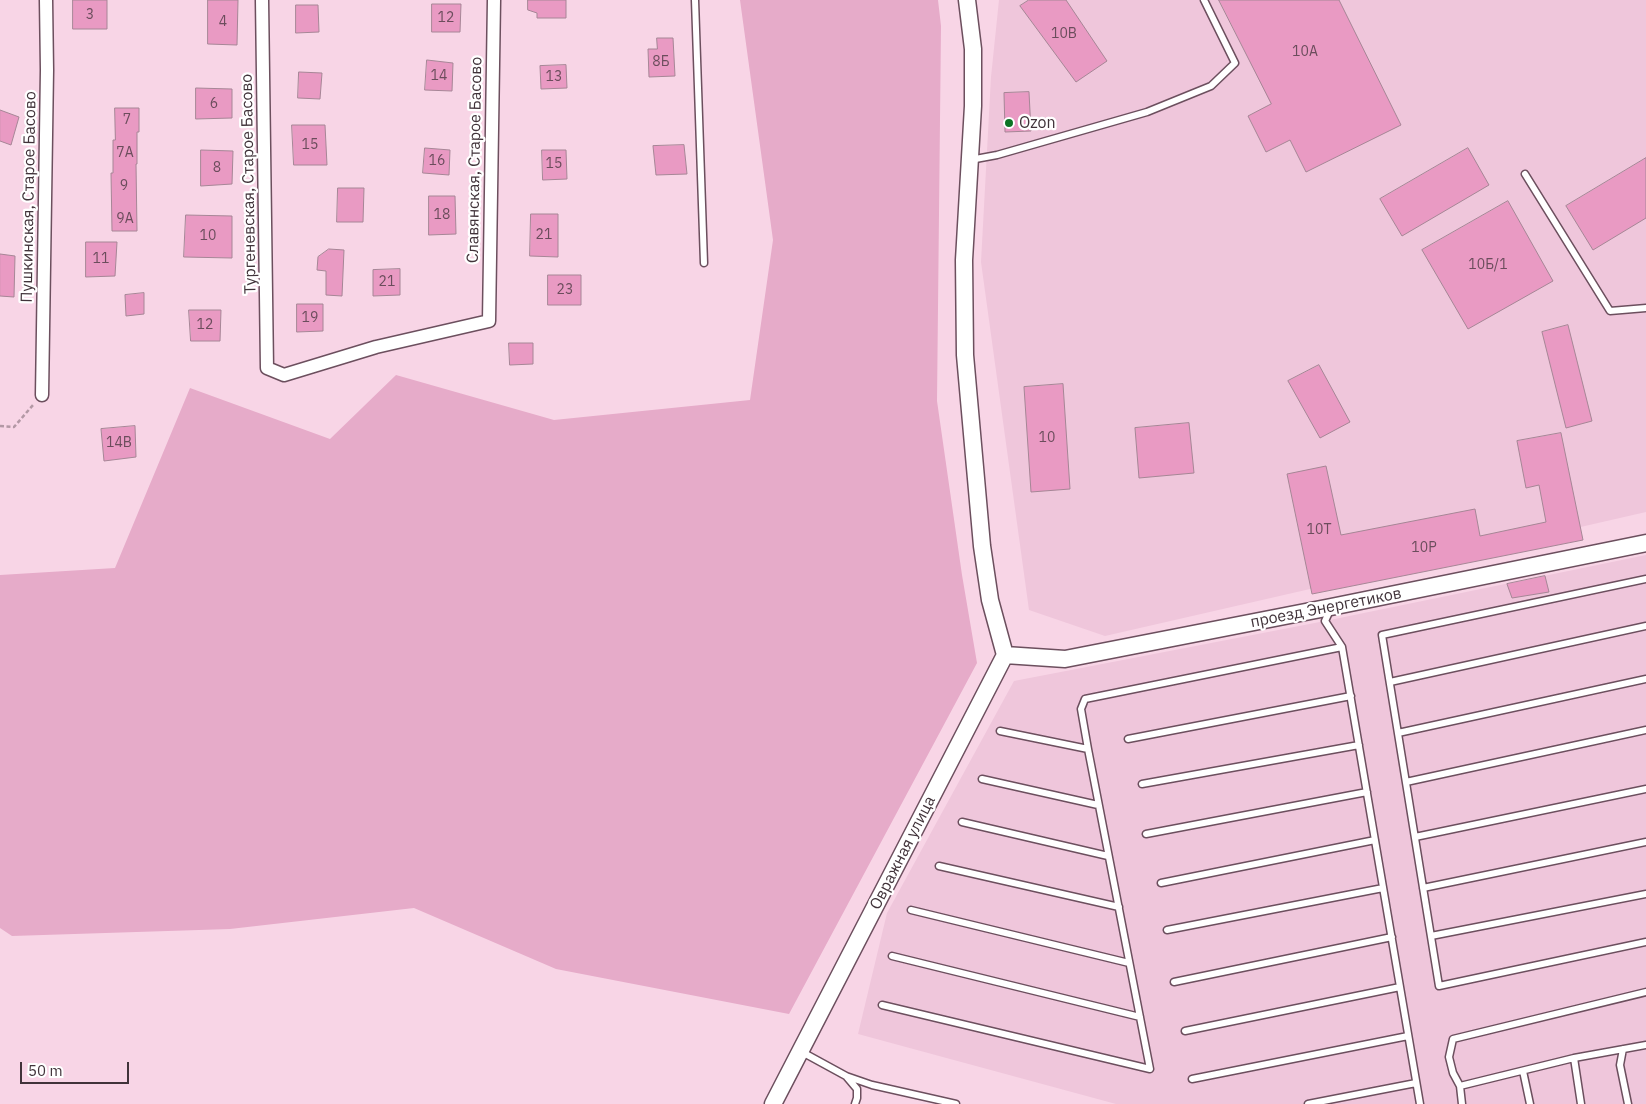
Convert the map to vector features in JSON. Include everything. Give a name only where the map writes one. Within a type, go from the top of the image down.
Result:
[{"type":"street","name":"Пушкинская, Старое Басово","points":[[42,395],[47,70],[46,0]]},
{"type":"street","name":"Тургеневская, Старое Басово","points":[[262,0],[267,368],[284,375],[376,347],[489,321]]},
{"type":"street","name":"Славянская, Старое Басово","points":[[489,321],[494,0]]},
{"type":"street","points":[[967,0],[973,49],[973,106],[964,260],[965,356],[982,546],[990,600],[1005,655]]},
{"type":"street","name":"проезд Энергетиков","points":[[1005,655],[1065,659],[1646,543]]},
{"type":"street","name":"Овражная улица","points":[[773,1104],[1005,655]]},
{"type":"lane","points":[[695,0],[704,263]]},
{"type":"lane","points":[[970,160],[997,155],[1147,112],[1211,86],[1235,63],[1204,0]]},
{"type":"lane","points":[[1525,174],[1610,311],[1646,308]]},
{"type":"lane","points":[[1646,579],[1382,635],[1439,986],[1646,942]]},
{"type":"lane","points":[[1332,607],[1325,621],[1342,647],[1420,1104]]},
{"type":"lane","points":[[1390,682],[1646,626]]},
{"type":"lane","points":[[882,1005],[1150,1069],[1088,749],[1081,709],[1085,699],[1342,647]]},
{"type":"lane","points":[[1398,733],[1646,679]]},
{"type":"lane","points":[[1128,739],[1351,696]]},
{"type":"lane","points":[[1406,782],[1646,730]]},
{"type":"lane","points":[[1000,732],[1088,749]]},
{"type":"lane","points":[[1142,784],[1359,745]]},
{"type":"lane","points":[[982,779],[1098,805]]},
{"type":"lane","points":[[1415,837],[1646,789]]},
{"type":"lane","points":[[1146,834],[1367,792]]},
{"type":"lane","points":[[962,822],[1108,856]]},
{"type":"lane","points":[[1161,883],[1375,840]]},
{"type":"lane","points":[[1423,888],[1646,842]]},
{"type":"lane","points":[[939,866],[1118,907]]},
{"type":"lane","points":[[1167,930],[1383,888]]},
{"type":"lane","points":[[1431,936],[1646,894]]},
{"type":"lane","points":[[911,910],[1130,964]]},
{"type":"lane","points":[[1174,982],[1392,937]]},
{"type":"lane","points":[[892,956],[1140,1017]]},
{"type":"lane","points":[[1185,1031],[1400,987]]},
{"type":"lane","points":[[1462,1104],[1460,1086],[1453,1073],[1449,1057],[1453,1039],[1646,992]]},
{"type":"lane","points":[[1192,1079],[1408,1036]]},
{"type":"lane","points":[[1460,1086],[1574,1058],[1646,1045]]},
{"type":"lane","points":[[1623,1049],[1620,1065],[1628,1104]]},
{"type":"lane","points":[[801,1052],[846,1076],[872,1085],[956,1104]]},
{"type":"lane","points":[[1574,1058],[1581,1104]]},
{"type":"lane","points":[[1523,1071],[1530,1104]]},
{"type":"lane","points":[[846,1076],[857,1089],[855,1104]]},
{"type":"lane","points":[[1308,1104],[1416,1083]]},
{"type":"path","points":[[0,426],[14,427],[42,395]]},
{"type":"shaded area","points":[[740,0],[938,0],[941,26],[937,401],[962,575],[977,663],[789,1014],[556,969],[414,908],[230,929],[12,936],[0,928],[0,575],[115,568],[190,388],[330,439],[396,375],[554,420],[750,400],[773,240]]},
{"type":"shaded area","points":[[999,0],[1646,0],[1646,512],[1105,636],[1029,610],[981,262],[991,77]]},
{"type":"shaded area","points":[[1646,555],[1646,1104],[1116,1104],[858,1034],[887,913],[1014,681],[1325,621]]},
{"type":"building","points":[[73,0],[107,0],[107,29],[73,29]]},
{"type":"building","points":[[208,0],[238,0],[237,45],[208,44]]},
{"type":"building","points":[[528,0],[566,0],[566,18],[537,18],[537,13],[528,10]]},
{"type":"building","points":[[1029,0],[1066,0],[1107,61],[1076,82],[1020,6]]},
{"type":"building","points":[[1219,0],[1339,0],[1401,125],[1306,172],[1290,140],[1266,152],[1248,116],[1271,104]]},
{"type":"building","points":[[432,4],[461,4],[460,32],[432,32]]},
{"type":"building","points":[[296,5],[318,5],[319,32],[296,33]]},
{"type":"building","points":[[657,38],[673,38],[675,76],[649,77],[648,49],[657,49]]},
{"type":"building","points":[[427,60],[453,63],[452,91],[425,90]]},
{"type":"building","points":[[566,65],[567,88],[541,89],[540,66]]},
{"type":"building","points":[[299,72],[322,73],[320,99],[298,98]]},
{"type":"building","points":[[196,88],[232,89],[232,118],[196,119]]},
{"type":"building","points":[[1029,92],[1031,131],[1005,132],[1004,93]]},
{"type":"building","points":[[115,108],[139,108],[136,164],[137,231],[112,231],[111,173],[113,173]]},
{"type":"building","points":[[0,110],[19,117],[11,145],[0,141]]},
{"type":"building","points":[[292,125],[325,125],[327,165],[294,165]]},
{"type":"building","points":[[684,145],[687,174],[656,175],[653,146]]},
{"type":"building","points":[[425,148],[450,150],[449,175],[423,173]]},
{"type":"building","points":[[1468,148],[1489,185],[1402,236],[1380,199]]},
{"type":"building","points":[[201,150],[233,151],[232,184],[201,186]]},
{"type":"building","points":[[542,150],[566,150],[567,179],[543,180]]},
{"type":"building","points":[[1646,158],[1646,218],[1593,250],[1566,206]]},
{"type":"building","points":[[338,188],[364,188],[363,222],[337,222]]},
{"type":"building","points":[[429,196],[455,196],[456,234],[429,235]]},
{"type":"building","points":[[1508,201],[1553,281],[1468,329],[1422,250]]},
{"type":"building","points":[[531,214],[558,214],[558,257],[530,256]]},
{"type":"building","points":[[186,215],[232,216],[232,258],[184,257]]},
{"type":"building","points":[[86,242],[117,242],[115,276],[86,277]]},
{"type":"building","points":[[329,249],[344,250],[342,296],[326,295],[326,271],[317,270],[318,257]]},
{"type":"building","points":[[0,254],[15,256],[14,297],[0,296]]},
{"type":"building","points":[[400,269],[400,295],[373,296],[373,270]]},
{"type":"building","points":[[548,275],[581,275],[581,305],[548,305]]},
{"type":"building","points":[[144,293],[144,314],[126,316],[125,295]]},
{"type":"building","points":[[297,304],[323,304],[323,331],[297,332]]},
{"type":"building","points":[[189,310],[221,310],[220,341],[191,341]]},
{"type":"building","points":[[1568,325],[1592,421],[1566,428],[1542,332]]},
{"type":"building","points":[[509,343],[533,343],[533,364],[510,365]]},
{"type":"building","points":[[1319,365],[1350,422],[1320,438],[1288,381]]},
{"type":"building","points":[[1063,384],[1070,489],[1031,492],[1024,387]]},
{"type":"building","points":[[1189,423],[1194,473],[1139,478],[1135,428]]},
{"type":"building","points":[[135,426],[136,457],[104,461],[101,429]]},
{"type":"building","points":[[1561,433],[1583,540],[1312,594],[1287,474],[1326,466],[1341,535],[1475,509],[1480,536],[1546,522],[1539,485],[1526,488],[1517,441]]},
{"type":"building","points":[[1545,576],[1549,592],[1512,598],[1507,584]]},
{"type":"place","name":"Ozon","points":[[1009,123]]}]
